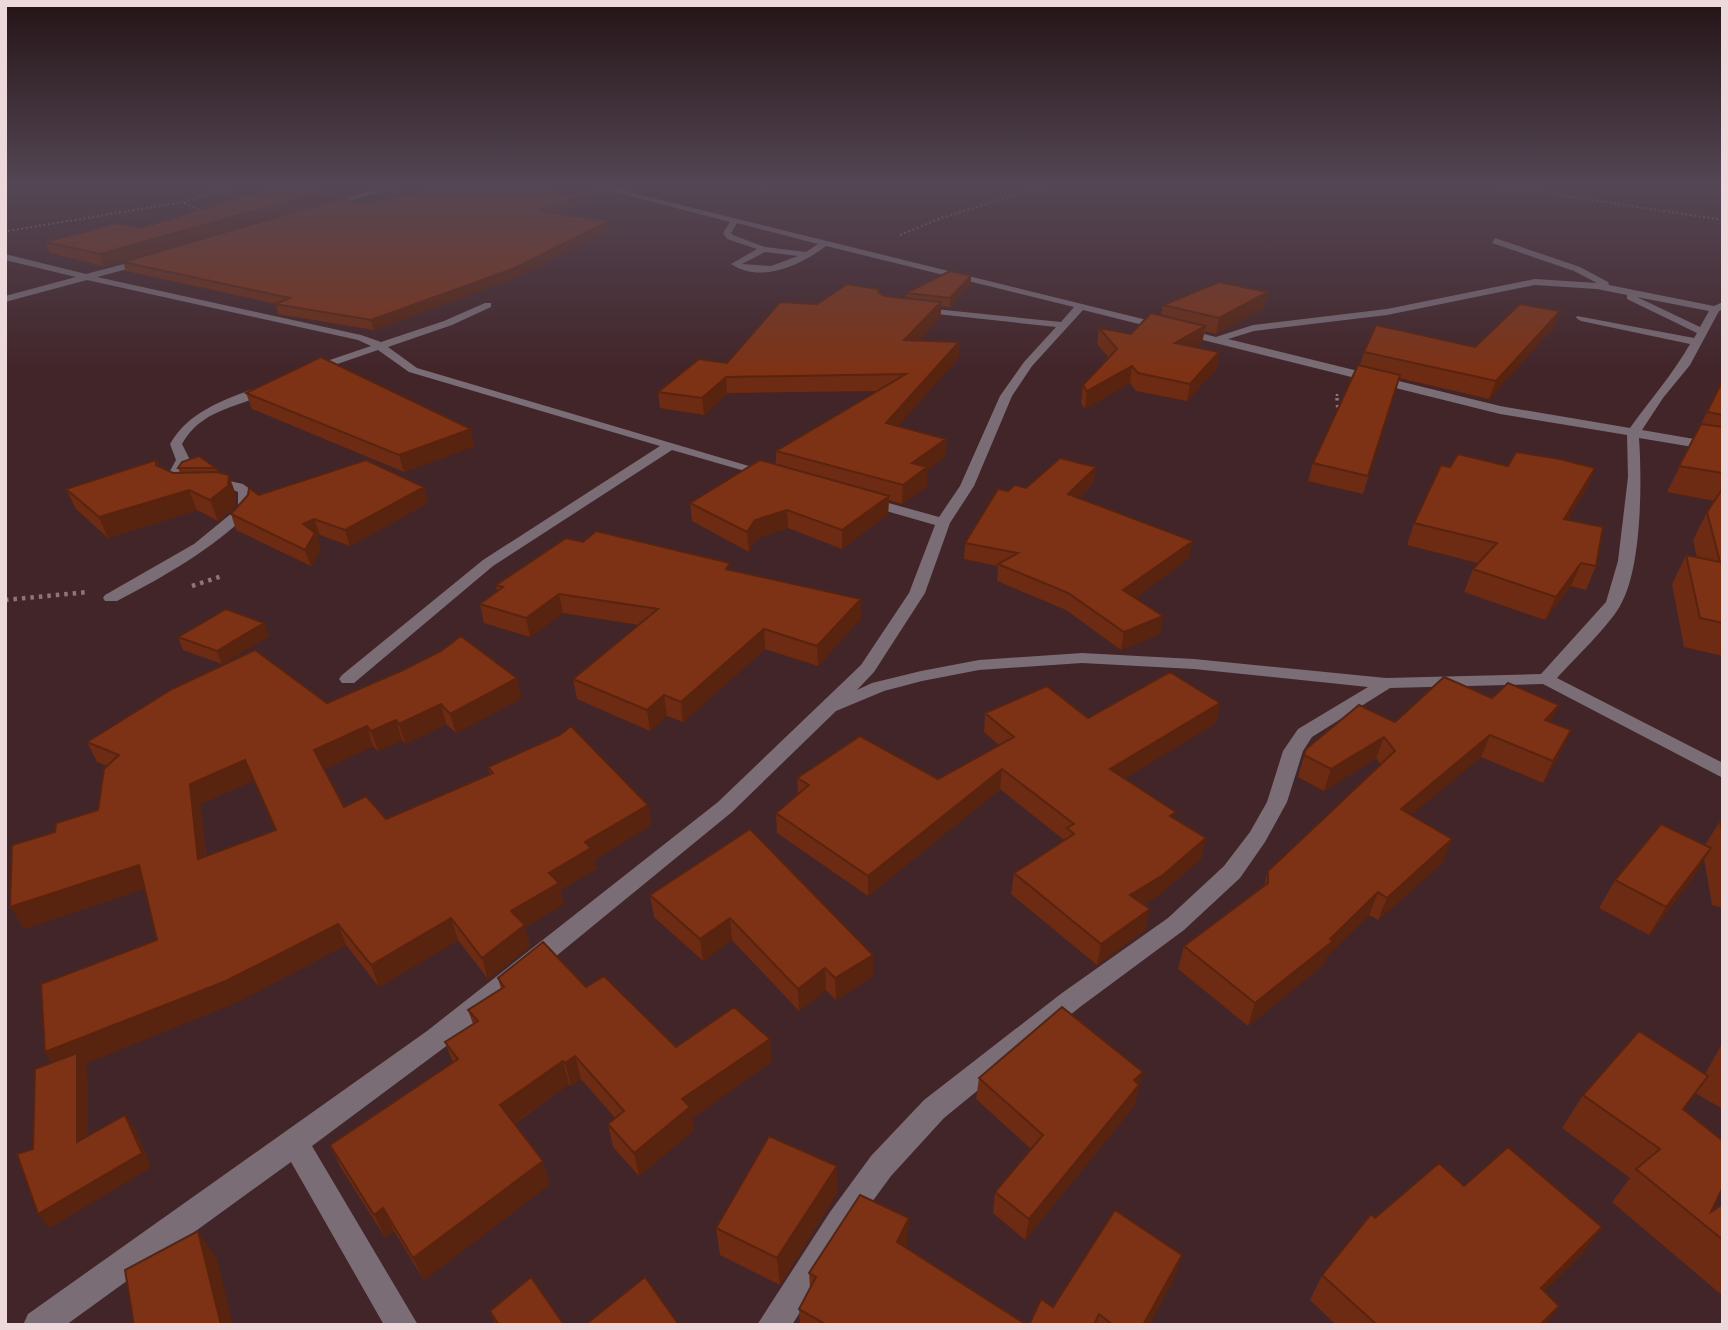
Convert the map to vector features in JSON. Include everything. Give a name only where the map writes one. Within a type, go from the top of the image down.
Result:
[{"type":"street","points":[[759,247],[808,254]]},
{"type":"street","points":[[764,249],[734,264],[749,269],[773,270],[818,247]]},
{"type":"street","points":[[851,247],[1533,417],[1723,448]]},
{"type":"street","points":[[1512,247],[1577,269],[1700,337]]},
{"type":"street","points":[[5,257],[86,278],[295,321],[361,338],[378,345],[413,370],[787,479]]},
{"type":"street","points":[[5,299],[157,258]]},
{"type":"street","points":[[1216,340],[1266,326],[1346,319],[1452,301],[1517,283],[1555,282],[1611,288],[1719,307],[1684,365],[1633,434],[1635,477],[1621,585],[1614,603],[1546,679]]},
{"type":"street","points":[[111,598],[169,566],[228,525],[245,509],[246,493],[234,485],[186,488],[173,483],[183,460],[176,444],[179,436],[212,411],[287,379],[378,345],[448,323],[488,305]]},
{"type":"street","points":[[38,1325],[295,1143],[436,1039],[725,807],[826,711],[868,668],[917,593],[943,523],[967,485],[1006,396],[1061,325],[1082,305]]},
{"type":"street","points":[[910,308],[1061,325]]},
{"type":"street","points":[[1581,318],[1700,337]]},
{"type":"street","points":[[348,679],[405,629],[488,563],[669,446]]},
{"type":"street","points":[[848,496],[943,523]]},
{"type":"street","points":[[826,711],[878,687],[921,676],[979,665],[1082,658],[1194,664],[1387,683],[1546,679],[1723,771]]},
{"type":"street","points":[[774,1325],[840,1222],[873,1177],[934,1109],[1071,1000],[1176,924],[1233,872],[1271,813],[1293,751],[1306,733],[1387,683]]},
{"type":"street","points":[[295,1143],[402,1325]]},
{"type":"path","points":[[867,251],[876,247]]},
{"type":"path","points":[[1334,369],[1338,422]]},
{"type":"building","points":[[68,247],[125,247],[100,254]]},
{"type":"building","points":[[174,247],[557,247],[515,268],[371,320],[275,304],[290,298],[123,262]]},
{"type":"building","points":[[950,271],[971,276],[950,298],[906,293]]},
{"type":"building","points":[[1219,282],[1268,292],[1219,318],[1163,305]]},
{"type":"building","points":[[847,284],[878,289],[879,293],[885,296],[941,302],[904,340],[959,342],[886,423],[946,439],[912,463],[927,467],[903,485],[776,451],[906,374],[726,377],[702,398],[658,392],[699,359],[727,363],[780,302],[817,304]]},
{"type":"building","points":[[1520,304],[1560,311],[1496,381],[1364,352],[1376,325],[1475,347]]},
{"type":"building","points":[[1151,313],[1205,326],[1175,343],[1219,352],[1190,384],[1138,373],[1132,366],[1087,391],[1083,385],[1117,349],[1099,328],[1131,334]]},
{"type":"building","points":[[321,357],[471,429],[399,455],[246,393]]},
{"type":"building","points":[[1358,365],[1400,375],[1368,476],[1313,463]]},
{"type":"building","points":[[1723,380],[1723,415],[1707,412]]},
{"type":"building","points":[[1701,424],[1723,427],[1723,473],[1679,466]]},
{"type":"building","points":[[1516,452],[1595,468],[1564,519],[1603,527],[1596,566],[1581,563],[1556,597],[1473,569],[1497,543],[1414,523],[1441,465],[1450,467],[1458,454],[1508,466]]},
{"type":"building","points":[[199,456],[216,468],[178,468],[182,462]]},
{"type":"building","points":[[1060,458],[1096,467],[1068,494],[1193,541],[1123,590],[1163,616],[1124,632],[1068,593],[998,564],[1018,553],[965,543],[998,489],[1008,491],[1015,485],[1026,488]]},
{"type":"building","points":[[156,460],[156,465],[173,473],[217,472],[229,475],[228,486],[210,500],[189,490],[99,517],[66,489]]},
{"type":"building","points":[[366,460],[424,487],[345,530],[314,519],[303,524],[315,533],[305,550],[231,514],[248,495],[249,488],[259,495]]},
{"type":"building","points":[[760,460],[889,496],[842,530],[787,510],[755,520],[747,532],[690,503]]},
{"type":"building","points":[[1723,488],[1723,623],[1700,618],[1686,555],[1720,562],[1707,512]]},
{"type":"building","points":[[596,531],[730,563],[726,569],[861,599],[817,646],[764,629],[681,702],[664,695],[647,710],[573,679],[658,609],[559,594],[526,618],[480,604],[503,587],[496,585],[566,538],[583,542]]},
{"type":"building","points":[[226,609],[264,623],[217,651],[178,637]]},
{"type":"building","points":[[461,636],[517,678],[450,714],[441,704],[399,724],[396,720],[371,731],[367,726],[314,750],[344,807],[366,796],[386,819],[493,773],[488,767],[560,735],[571,726],[648,805],[585,842],[591,848],[549,873],[559,883],[511,911],[525,925],[482,958],[451,918],[371,965],[338,924],[226,981],[45,1052],[41,984],[157,940],[139,865],[10,907],[12,845],[55,832],[56,823],[98,810],[104,769],[119,755],[87,742],[172,689],[255,650],[327,703],[441,651]],"holes":[[[245,760],[276,830],[198,859],[190,784]]]},
{"type":"building","points":[[1170,672],[1220,703],[1110,769],[1176,812],[1170,816],[1206,838],[1163,875],[1130,895],[1150,909],[1101,944],[1014,873],[1074,834],[1067,828],[1074,824],[1002,769],[868,876],[776,813],[809,785],[797,778],[860,736],[938,779],[1014,737],[985,713],[1047,686],[1088,718]]},
{"type":"building","points":[[1444,677],[1492,698],[1508,683],[1559,705],[1545,720],[1571,730],[1553,761],[1490,735],[1401,809],[1452,839],[1387,898],[1378,892],[1330,939],[1333,941],[1255,1003],[1184,946],[1268,883],[1268,871],[1395,751],[1384,737],[1331,769],[1304,755],[1306,749],[1359,705],[1395,722]]},
{"type":"building","points":[[1661,824],[1711,848],[1666,907],[1615,880]]},
{"type":"building","points":[[750,829],[873,955],[835,978],[825,968],[798,989],[730,918],[700,939],[650,895]]},
{"type":"building","points":[[543,942],[586,987],[604,976],[676,1047],[734,1007],[770,1039],[682,1099],[690,1107],[634,1153],[608,1124],[624,1111],[575,1056],[565,1063],[563,1061],[500,1105],[543,1161],[413,1258],[383,1208],[374,1215],[330,1145],[458,1059],[445,1042],[478,1021],[468,1010],[504,987],[498,978]]},
{"type":"building","points":[[1062,1007],[1143,1072],[1134,1080],[1139,1085],[1029,1219],[995,1192],[1043,1135],[979,1078]]},
{"type":"building","points":[[1639,1031],[1708,1076],[1683,1109],[1723,1141],[1723,1187],[1711,1212],[1723,1204],[1723,1240],[1636,1169],[1660,1149],[1583,1095]]},
{"type":"building","points":[[77,1053],[77,1142],[125,1115],[142,1153],[38,1214],[17,1154],[33,1149],[35,1069]]},
{"type":"building","points":[[769,1136],[837,1166],[777,1258],[716,1228]]},
{"type":"building","points":[[1508,1147],[1602,1227],[1541,1288],[1559,1306],[1540,1325],[1377,1325],[1322,1275],[1371,1214],[1375,1218],[1439,1163],[1464,1186]]},
{"type":"building","points":[[860,1195],[909,1218],[897,1242],[1027,1325],[827,1325],[799,1309],[816,1277],[809,1273]]},
{"type":"building","points":[[1115,1210],[1182,1255],[1143,1325],[1113,1325],[1099,1314],[1094,1325],[1029,1325],[1041,1299],[1053,1307]]},
{"type":"building","points":[[198,1231],[221,1325],[134,1325],[125,1270]]},
{"type":"building","points":[[531,1277],[564,1325],[499,1325],[490,1311]]},
{"type":"building","points":[[645,1277],[679,1325],[585,1325]]}]
